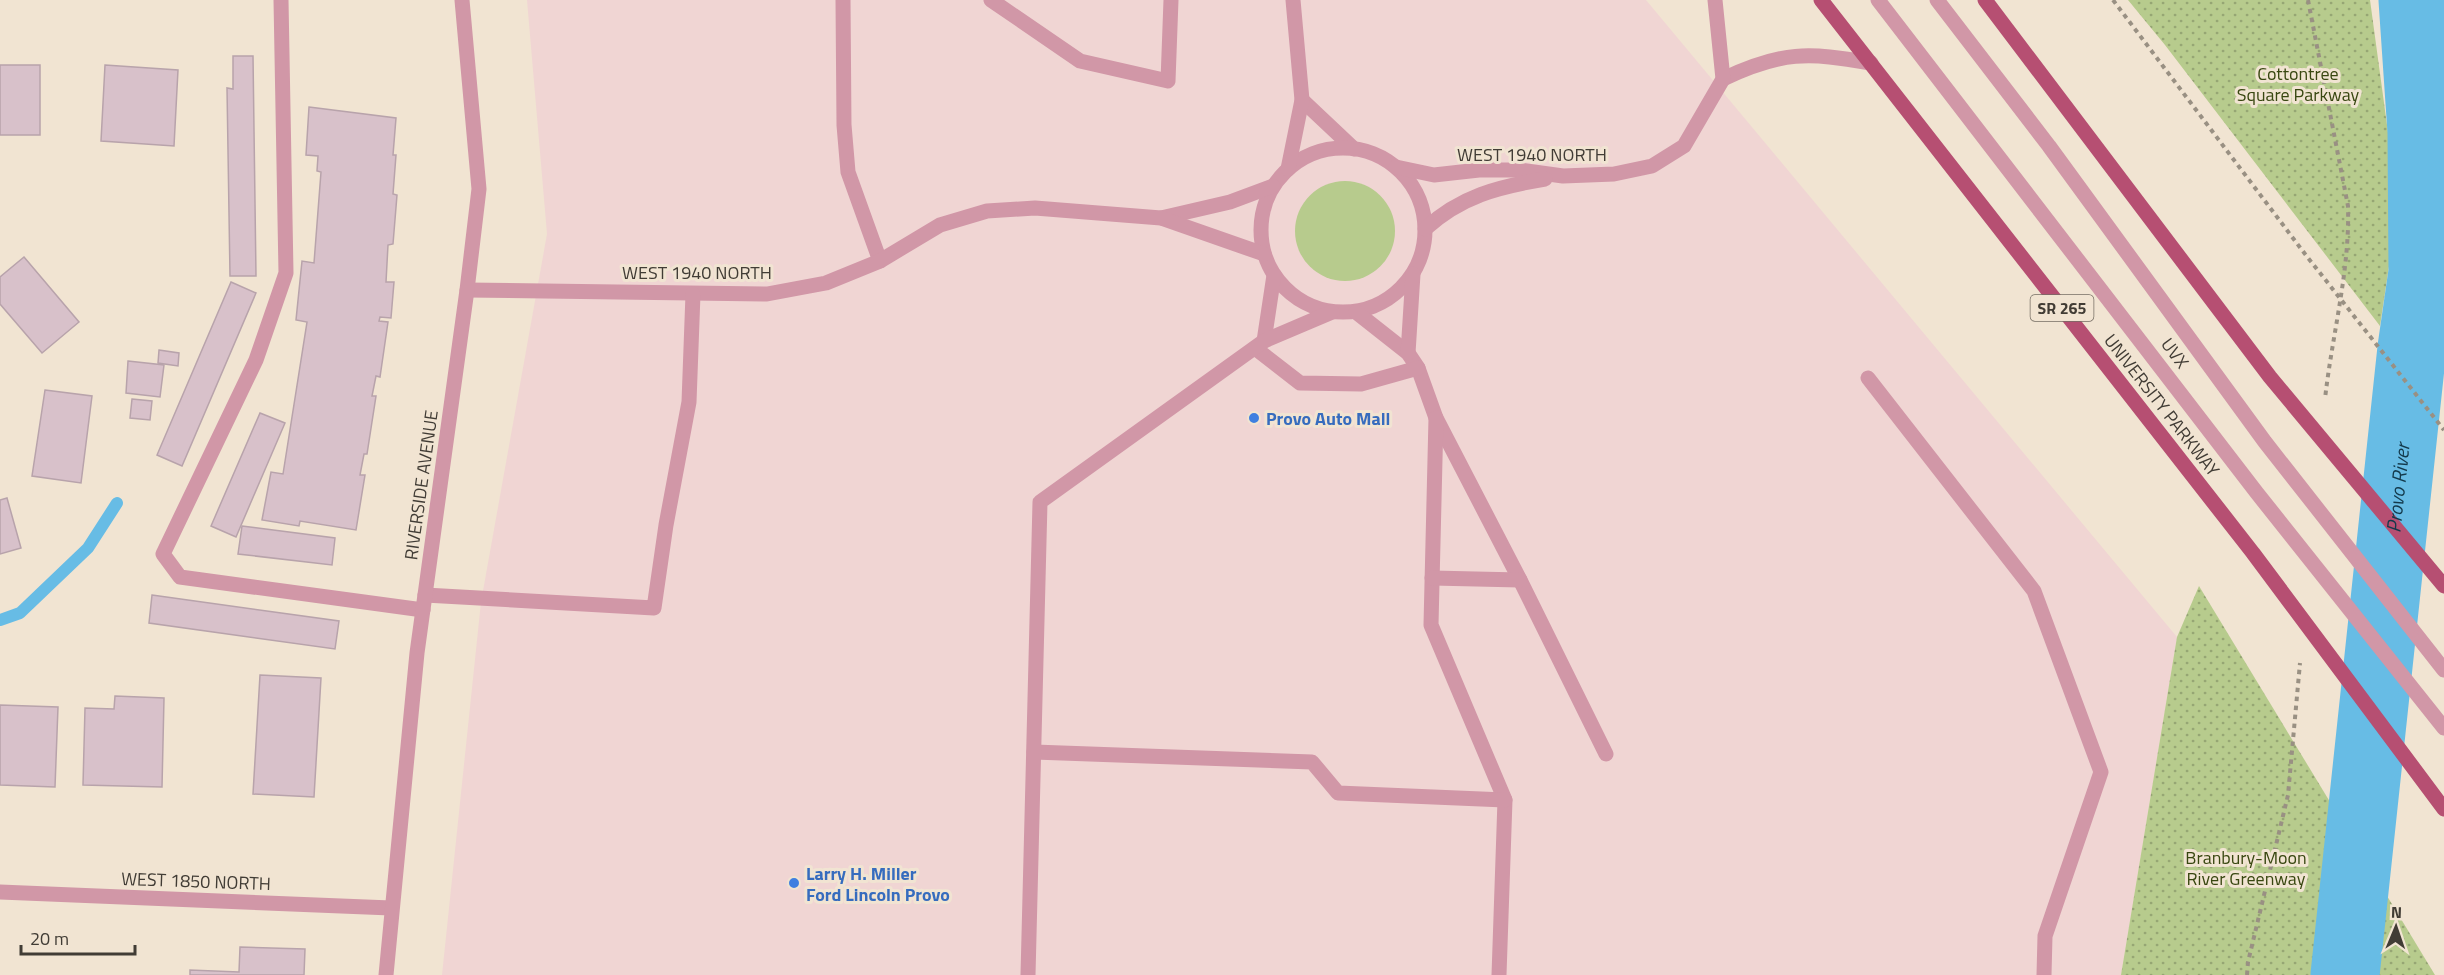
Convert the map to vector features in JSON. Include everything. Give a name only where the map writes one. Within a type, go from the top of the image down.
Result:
[{"type":"main road","name":"UNIVERSITY PARKWAY","points":[[1821,0],[2253,553],[2444,809]]},
{"type":"main road","points":[[1985,0],[2270,377],[2444,586]]},
{"type":"street","points":[[281,0],[286,273],[256,360],[163,554],[180,577],[423,610]]},
{"type":"street","name":"RIVERSIDE AVENUE","points":[[386,975],[417,653],[479,189],[462,0]]},
{"type":"street","points":[[843,0],[844,125],[848,172],[880,261]]},
{"type":"street","points":[[991,0],[1080,61],[1168,81],[1170,0]]},
{"type":"street","points":[[1288,169],[1302,100],[1293,0]]},
{"type":"street","points":[[1715,0],[1723,79],[1755,64],[1795,54],[1830,56],[1871,63]]},
{"type":"street","name":"UVX","points":[[1878,0],[2258,493],[2444,728]]},
{"type":"street","points":[[1937,0],[2049,146],[2265,442],[2444,670]]},
{"type":"street","name":"WEST 1940 NORTH","points":[[1396,167],[1434,175],[1479,170],[1519,170],[1563,176],[1614,174],[1652,166],[1684,146],[1723,79]]},
{"type":"street","points":[[1302,100],[1354,149]]},
{"type":"street","points":[[1330,148],[1354,149],[1377,154],[1396,167],[1412,185],[1422,206],[1425,229],[1423,252],[1413,274],[1398,292],[1378,305],[1356,312],[1332,312],[1309,306],[1289,293],[1274,275],[1264,254],[1260,231],[1263,208],[1273,186],[1288,169],[1308,155],[1330,148]]},
{"type":"street","points":[[1425,229],[1443,212],[1466,199],[1497,189],[1563,176]]},
{"type":"street","name":"WEST 1940 NORTH","points":[[1161,218],[1230,202],[1273,186]]},
{"type":"street","name":"WEST 1940 NORTH","points":[[467,290],[767,294],[826,283],[880,261],[940,225],[987,211],[1035,208],[1161,218],[1264,254]]},
{"type":"street","points":[[1408,353],[1413,274]]},
{"type":"street","points":[[1259,345],[1274,275]]},
{"type":"street","points":[[425,595],[654,608],[666,525],[689,402],[693,294]]},
{"type":"street","points":[[1028,975],[1040,502],[1259,345],[1332,312]]},
{"type":"street","points":[[1356,312],[1408,353],[1418,368],[1436,418],[1520,580],[1606,754]]},
{"type":"street","points":[[1259,345],[1300,383],[1361,384],[1418,368]]},
{"type":"street","points":[[1868,378],[2034,591],[2101,772],[2045,936],[2043,975]]},
{"type":"street","points":[[1436,418],[1431,625],[1505,800],[1499,975]]},
{"type":"street","points":[[1432,578],[1520,580]]},
{"type":"street","points":[[1034,752],[1312,762],[1338,793],[1505,800]]},
{"type":"street","name":"WEST 1850 NORTH","points":[[0,892],[391,908]]},
{"type":"path","points":[[2113,0],[2305,254],[2444,430]]},
{"type":"shaded area","name":"Provo Auto Mall","points":[[527,0],[1646,0],[2177,637],[2121,975],[442,975],[481,602],[547,234]]},
{"type":"green space","name":"Cottontree Square Parkway","points":[[2128,0],[2370,0],[2390,147],[2394,233],[2380,326],[2165,45]]},
{"type":"green space","points":[[1345,181],[1373,189],[1387,203],[1395,231],[1387,259],[1373,273],[1345,281],[1317,273],[1303,259],[1295,231],[1303,203],[1317,189]]},
{"type":"green space","name":"Branbury-Moon River Greenway","points":[[2199,586],[2435,975],[2121,975],[2177,637]]},
{"type":"building","points":[[233,56],[253,56],[256,276],[230,276],[227,88],[233,89]]},
{"type":"building","points":[[0,65],[40,65],[40,135],[0,135]]},
{"type":"building","points":[[105,65],[178,70],[174,146],[101,141]]},
{"type":"building","points":[[309,107],[396,118],[393,194],[397,195],[393,244],[388,245],[386,282],[394,282],[391,318],[380,317],[379,321],[388,322],[380,377],[376,376],[372,396],[376,396],[367,454],[364,454],[360,475],[365,475],[356,530],[300,521],[299,526],[262,520],[271,472],[283,474],[307,322],[296,320],[302,261],[314,263],[321,172],[317,171],[318,156],[306,155]]},
{"type":"building","points":[[24,257],[79,322],[42,353],[0,304],[0,277]]},
{"type":"building","points":[[231,282],[256,293],[182,466],[157,455]]},
{"type":"building","points":[[159,350],[179,353],[178,366],[158,363]]},
{"type":"building","points":[[128,361],[164,365],[160,397],[126,393]]},
{"type":"building","points":[[45,390],[92,396],[81,483],[32,476]]},
{"type":"building","points":[[132,399],[152,401],[150,420],[130,418]]},
{"type":"building","points":[[260,413],[285,423],[236,537],[211,526]]},
{"type":"building","points":[[7,498],[21,548],[0,554],[0,500]]},
{"type":"building","points":[[242,526],[335,538],[332,565],[238,554]]},
{"type":"building","points":[[152,595],[339,621],[335,649],[149,623]]},
{"type":"building","points":[[260,675],[321,678],[314,797],[253,794]]},
{"type":"building","points":[[115,696],[164,698],[162,787],[83,785],[85,708],[114,709]]},
{"type":"building","points":[[0,705],[58,707],[55,787],[0,785]]},
{"type":"building","points":[[240,947],[305,949],[304,975],[190,975],[190,970],[239,972]]},
{"type":"waterway","name":"Provo River","points":[[2345,975],[2412,348],[2423,272],[2422,132],[2413,0]]},
{"type":"waterway","points":[[0,620],[20,613],[88,548],[117,503]]},
{"type":"place","name":"Provo Auto Mall","points":[[1254,418]]},
{"type":"place","name":"Larry H. Miller Ford Lincoln Provo","points":[[794,883]]}]
